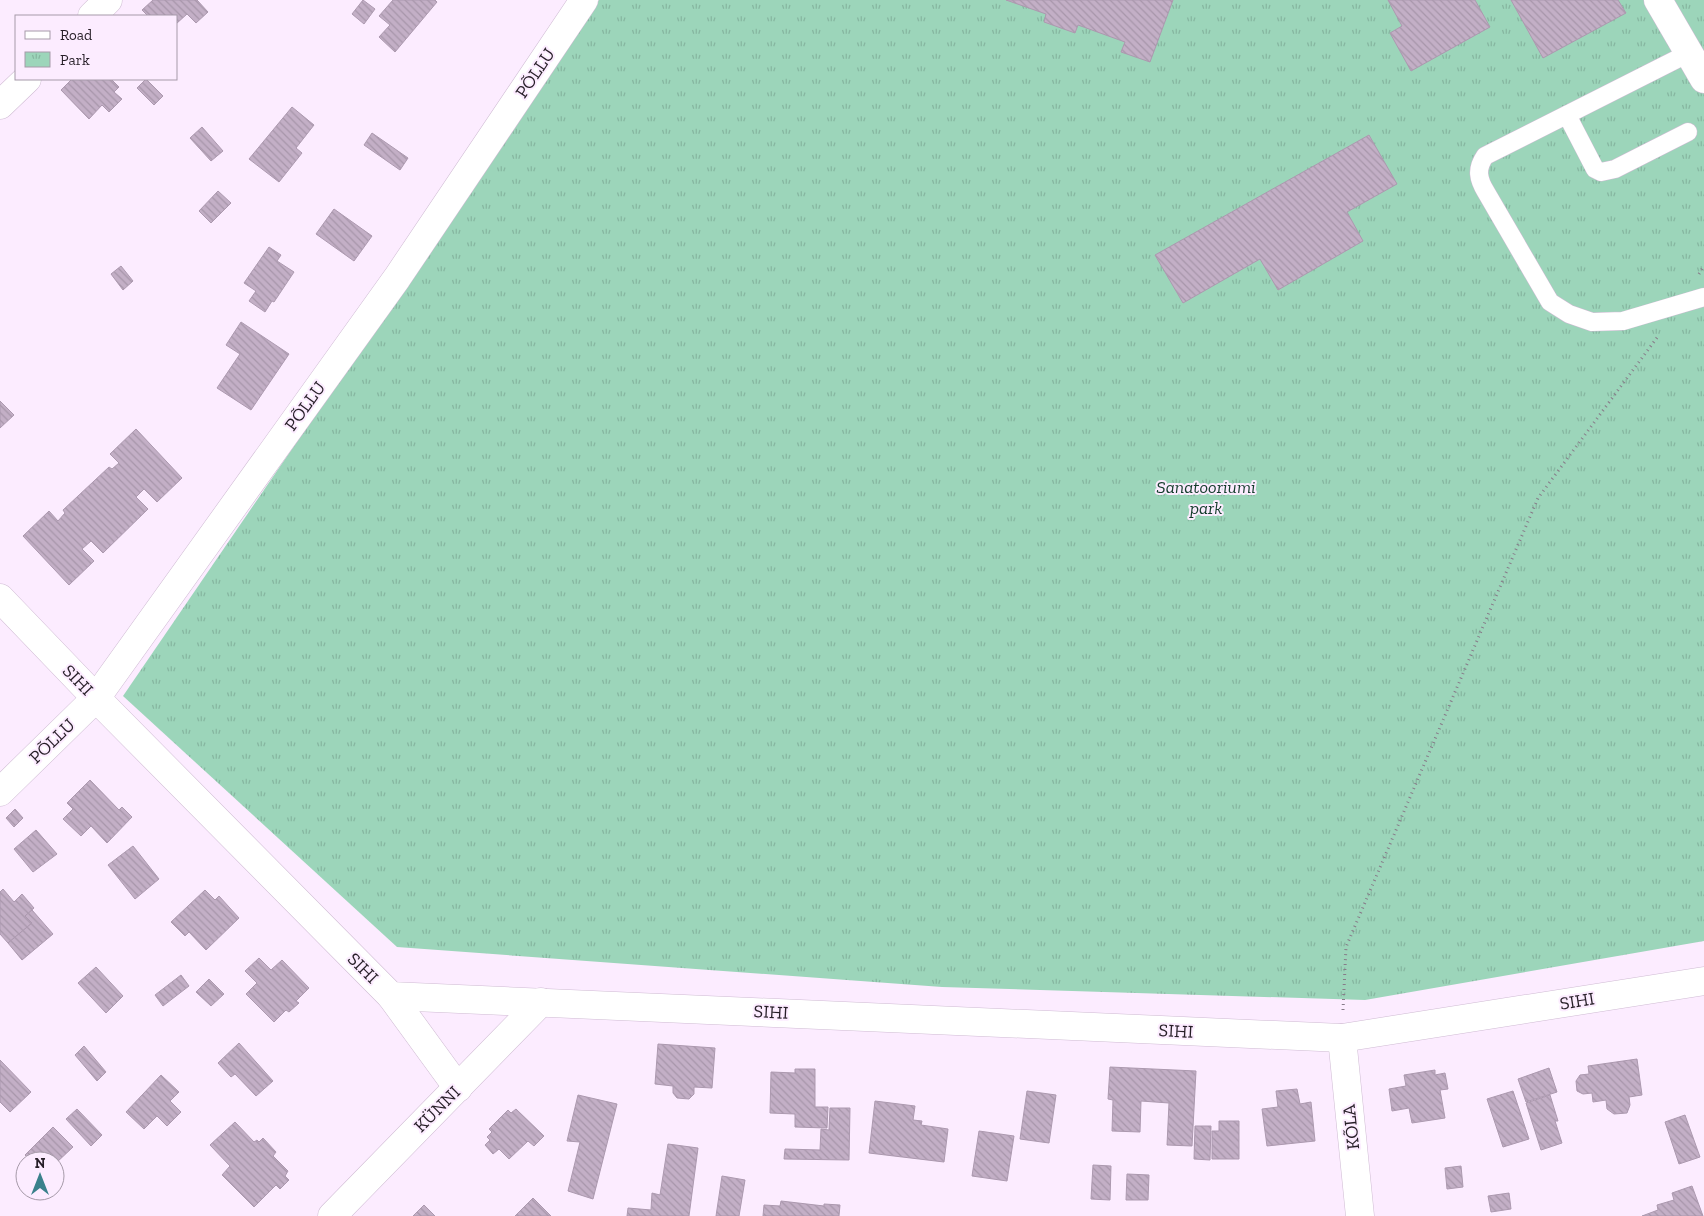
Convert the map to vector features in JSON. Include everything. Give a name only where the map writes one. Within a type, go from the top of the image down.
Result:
[{"type":"street","points":[[93,15],[108,0]]},
{"type":"street","name":"PÕLLU","points":[[0,792],[96,698],[396,278],[584,0]]},
{"type":"street","points":[[1658,0],[1704,79]]},
{"type":"street","points":[[0,105],[26,80]]},
{"type":"street","name":"SIHI","points":[[0,598],[96,698],[391,996],[1342,1038],[1704,981]]},
{"type":"street","points":[[391,996],[458,1088]]},
{"type":"street","name":"KÜNNI","points":[[332,1216],[541,1002]]},
{"type":"street","name":"KÕLA","points":[[1342,1038],[1360,1216]]},
{"type":"lane","points":[[1689,54],[1485,156],[1479,165],[1480,182],[1550,302],[1569,314],[1592,322],[1623,321],[1704,297]]},
{"type":"lane","points":[[1567,115],[1595,169],[1601,172],[1615,169],[1688,132]]},
{"type":"path","points":[[1342,1038],[1346,947],[1538,498],[1682,304],[1704,266]]},
{"type":"green space","name":"Sanatooriumi park","points":[[599,0],[1704,0],[1704,941],[1365,1000],[942,987],[397,947],[123,696]]},
{"type":"building","points":[[153,0],[197,0],[208,12],[196,23],[187,14],[178,22],[178,15],[147,15],[142,10]]},
{"type":"building","points":[[363,0],[375,9],[364,24],[352,14]]},
{"type":"building","points":[[393,0],[435,0],[437,2],[395,52],[379,37],[390,25],[379,16]]},
{"type":"building","points":[[1006,0],[1173,0],[1150,62],[1121,52],[1125,42],[1078,25],[1075,33],[1044,22],[1046,14]]},
{"type":"building","points":[[1388,0],[1475,0],[1490,27],[1411,71],[1390,33],[1402,26]]},
{"type":"building","points":[[1511,0],[1618,0],[1626,13],[1543,58]]},
{"type":"building","points":[[71,80],[112,80],[119,87],[114,92],[122,99],[109,112],[102,105],[89,119],[61,90]]},
{"type":"building","points":[[147,80],[163,96],[154,105],[137,88]]},
{"type":"building","points":[[292,107],[314,125],[296,148],[302,153],[279,182],[249,159]]},
{"type":"building","points":[[202,127],[223,151],[211,161],[190,138]]},
{"type":"building","points":[[372,133],[408,158],[400,170],[364,145]]},
{"type":"building","points":[[1369,135],[1397,184],[1347,212],[1363,241],[1278,290],[1260,259],[1183,303],[1155,255]]},
{"type":"building","points":[[218,191],[231,203],[211,223],[199,211]]},
{"type":"building","points":[[334,209],[372,236],[354,261],[316,234]]},
{"type":"building","points":[[269,247],[281,255],[277,261],[294,272],[265,312],[249,301],[256,291],[244,283]]},
{"type":"building","points":[[121,266],[133,281],[123,290],[111,274]]},
{"type":"building","points":[[241,322],[289,354],[251,410],[217,388],[240,354],[226,345]]},
{"type":"building","points":[[0,401],[14,415],[0,428]]},
{"type":"building","points":[[136,429],[182,478],[157,502],[144,489],[136,497],[148,509],[103,553],[91,541],[82,549],[94,561],[69,585],[23,536],[49,511],[58,521],[65,513],[63,510],[109,467],[112,469],[119,463],[110,454]]},
{"type":"building","points":[[90,780],[119,810],[122,807],[132,817],[107,843],[91,826],[81,836],[63,819],[73,809],[67,803]]},
{"type":"building","points":[[15,809],[23,818],[14,827],[6,818]]},
{"type":"building","points":[[36,830],[57,854],[33,872],[14,849]]},
{"type":"building","points":[[133,846],[159,879],[135,899],[108,865]]},
{"type":"building","points":[[3,889],[14,902],[22,894],[34,908],[25,916],[32,923],[8,943],[0,934],[0,892]]},
{"type":"building","points":[[205,890],[215,900],[219,896],[239,918],[206,950],[189,932],[185,936],[171,922]]},
{"type":"building","points":[[32,910],[53,934],[22,960],[8,943],[32,923],[25,916]]},
{"type":"building","points":[[259,958],[271,970],[282,960],[309,988],[296,1001],[299,1003],[289,1012],[286,1010],[274,1022],[246,994],[257,983],[245,971]]},
{"type":"building","points":[[96,967],[123,996],[106,1013],[78,983]]},
{"type":"building","points":[[181,975],[189,986],[163,1006],[155,995]]},
{"type":"building","points":[[209,979],[224,994],[211,1006],[196,992]]},
{"type":"building","points":[[239,1043],[273,1081],[256,1096],[235,1074],[231,1077],[218,1063]]},
{"type":"building","points":[[658,1044],[715,1048],[712,1088],[694,1087],[694,1094],[689,1099],[677,1098],[673,1093],[673,1086],[655,1084]]},
{"type":"building","points":[[84,1046],[106,1072],[97,1081],[75,1055]]},
{"type":"building","points":[[1637,1059],[1642,1095],[1629,1097],[1630,1105],[1627,1113],[1614,1114],[1607,1109],[1606,1100],[1593,1102],[1592,1093],[1583,1094],[1577,1091],[1576,1081],[1580,1075],[1589,1074],[1588,1066]]},
{"type":"building","points":[[0,1060],[31,1092],[10,1112],[0,1102]]},
{"type":"building","points":[[1110,1067],[1196,1071],[1192,1146],[1167,1145],[1169,1103],[1141,1101],[1140,1132],[1112,1131],[1113,1100],[1108,1099]]},
{"type":"building","points":[[1549,1068],[1557,1092],[1526,1102],[1518,1079]]},
{"type":"building","points":[[795,1069],[815,1069],[815,1107],[828,1107],[827,1128],[795,1127],[795,1114],[770,1113],[771,1072],[795,1073]]},
{"type":"building","points":[[1435,1070],[1435,1075],[1445,1073],[1448,1089],[1440,1090],[1445,1118],[1412,1123],[1409,1108],[1392,1111],[1389,1089],[1406,1086],[1404,1075]]},
{"type":"building","points":[[161,1075],[179,1092],[170,1101],[181,1112],[167,1126],[157,1116],[144,1129],[126,1112]]},
{"type":"building","points":[[1297,1089],[1300,1104],[1311,1102],[1315,1141],[1267,1146],[1262,1109],[1278,1107],[1276,1091]]},
{"type":"building","points":[[1027,1091],[1056,1095],[1049,1143],[1020,1139]]},
{"type":"building","points":[[1513,1091],[1529,1139],[1503,1147],[1487,1099]]},
{"type":"building","points":[[578,1095],[617,1104],[593,1199],[568,1191],[580,1142],[567,1141]]},
{"type":"building","points":[[1550,1095],[1562,1143],[1541,1150],[1526,1103]]},
{"type":"building","points":[[875,1101],[915,1106],[913,1120],[922,1121],[921,1125],[948,1129],[944,1162],[869,1153]]},
{"type":"building","points":[[830,1108],[850,1108],[849,1160],[784,1159],[785,1149],[820,1150],[821,1129],[829,1130]]},
{"type":"building","points":[[77,1109],[102,1135],[91,1146],[66,1119]]},
{"type":"building","points":[[516,1109],[544,1136],[534,1146],[528,1141],[509,1159],[499,1149],[493,1154],[485,1145],[490,1140],[487,1137],[492,1132],[489,1129],[508,1110],[511,1113]]},
{"type":"building","points":[[1685,1115],[1700,1157],[1679,1164],[1665,1122]]},
{"type":"building","points":[[1219,1121],[1239,1121],[1239,1159],[1212,1159],[1212,1131],[1219,1131]]},
{"type":"building","points":[[235,1122],[254,1142],[257,1140],[259,1142],[263,1138],[276,1152],[273,1156],[288,1171],[285,1176],[289,1180],[280,1189],[276,1185],[254,1207],[222,1175],[230,1166],[210,1145]]},
{"type":"building","points":[[1195,1126],[1211,1126],[1210,1160],[1194,1159]]},
{"type":"building","points":[[53,1127],[73,1147],[65,1155],[65,1151],[29,1151]]},
{"type":"building","points":[[979,1131],[1014,1136],[1007,1181],[972,1176]]},
{"type":"building","points":[[668,1144],[698,1148],[689,1216],[627,1216],[628,1208],[651,1210],[652,1193],[660,1195]]},
{"type":"building","points":[[1093,1165],[1111,1166],[1110,1200],[1091,1199]]},
{"type":"building","points":[[1461,1166],[1463,1187],[1447,1189],[1445,1168]]},
{"type":"building","points":[[1127,1174],[1149,1175],[1148,1200],[1126,1200]]},
{"type":"building","points":[[722,1176],[745,1180],[739,1216],[716,1216]]},
{"type":"building","points":[[1692,1186],[1703,1216],[1642,1216],[1658,1210],[1657,1205],[1674,1200],[1672,1193]]},
{"type":"building","points":[[1509,1193],[1511,1209],[1491,1212],[1488,1196]]},
{"type":"building","points":[[533,1198],[551,1216],[515,1216]]},
{"type":"building","points":[[781,1201],[824,1206],[824,1204],[840,1205],[839,1216],[763,1216],[764,1205],[780,1206]]},
{"type":"building","points":[[424,1205],[435,1216],[413,1216]]}]
